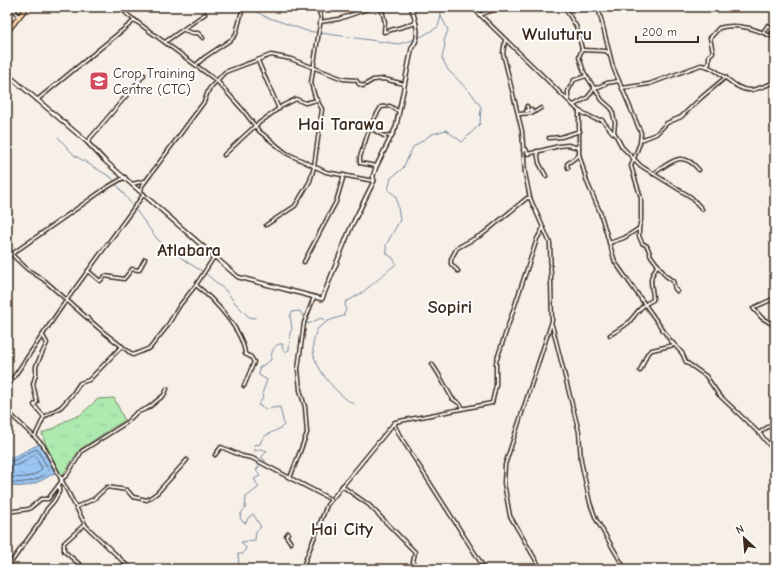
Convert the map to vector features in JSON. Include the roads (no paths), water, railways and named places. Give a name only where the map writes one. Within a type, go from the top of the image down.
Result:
[{"type":"main road","points":[[7,32],[27,7]]},
{"type":"street","points":[[12,7],[19,17]]},
{"type":"street","points":[[120,7],[135,20],[217,81],[242,108],[255,126],[286,153],[314,167],[374,181]]},
{"type":"street","points":[[197,65],[205,57],[232,39],[236,34],[244,7]]},
{"type":"street","points":[[287,7],[293,7]]},
{"type":"street","points":[[266,225],[295,206],[310,181],[314,167],[322,108],[311,83],[320,33],[320,22],[322,18],[318,7]]},
{"type":"street","points":[[320,22],[339,19],[357,11],[373,7]]},
{"type":"street","points":[[381,7],[385,22],[384,32],[416,23]]},
{"type":"street","points":[[7,74],[87,142],[94,151],[238,277],[322,299],[351,227],[374,181],[373,176],[376,166],[396,127],[398,110],[412,47],[418,39],[416,23],[411,7]]},
{"type":"street","points":[[472,7],[505,41],[579,111],[595,119],[602,120],[615,134],[622,147],[641,166],[691,197],[702,209]]},
{"type":"street","points":[[479,14],[503,7]]},
{"type":"street","points":[[564,7],[576,26],[582,50],[579,57],[586,76],[602,100],[612,109],[614,115],[615,134]]},
{"type":"street","points":[[598,7],[609,53],[619,82],[641,133],[641,140],[633,157],[631,170],[641,198],[641,220],[639,229],[641,240],[647,246],[651,256],[666,276],[673,281],[674,288],[677,291]]},
{"type":"street","points":[[354,8],[357,11]]},
{"type":"street","points":[[165,42],[205,14]]},
{"type":"street","points":[[37,100],[135,20]]},
{"type":"street","points":[[763,32],[768,25],[773,33],[775,31]]},
{"type":"street","points":[[706,65],[709,64],[709,56],[713,55],[710,38],[719,28],[742,26],[755,31],[763,32],[775,38]]},
{"type":"street","points":[[184,30],[192,33],[198,33],[203,38]]},
{"type":"street","points":[[505,41],[503,53],[506,70],[519,114],[525,173],[530,198],[550,243],[551,324],[579,432],[581,462],[590,503],[596,519],[625,569]]},
{"type":"street","points":[[582,50],[606,51],[609,53]]},
{"type":"street","points":[[141,191],[146,180],[204,102],[207,92],[225,72],[271,55],[313,67],[343,79],[356,80],[358,84],[363,86],[373,80],[384,79],[404,84]]},
{"type":"street","points":[[258,61],[279,109]]},
{"type":"street","points":[[622,88],[648,84],[675,75],[687,69],[706,65],[710,66],[737,86],[749,90],[775,82]]},
{"type":"street","points":[[87,142],[144,75]]},
{"type":"street","points":[[568,100],[568,91],[574,80],[586,76]]},
{"type":"street","points":[[641,140],[656,134],[667,123],[681,117],[726,77]]},
{"type":"street","points":[[574,105],[587,98],[594,89],[607,84],[619,82]]},
{"type":"street","points":[[224,155],[255,126],[296,99],[305,102],[318,100]]},
{"type":"street","points":[[376,166],[360,163],[360,157],[370,128],[381,107],[390,106],[398,110]]},
{"type":"street","points":[[527,106],[530,111]]},
{"type":"street","points":[[519,114],[541,108]]},
{"type":"street","points":[[579,111],[579,155],[587,182],[600,212],[615,262],[646,303],[674,345],[682,353],[686,362],[706,376],[719,395],[759,433],[775,452]]},
{"type":"street","points":[[370,128],[384,136],[391,135]]},
{"type":"street","points":[[549,138],[561,137],[580,131]]},
{"type":"street","points":[[523,150],[526,149],[528,154],[559,146],[568,145],[579,148]]},
{"type":"street","points":[[537,151],[539,163],[546,176]]},
{"type":"street","points":[[568,168],[567,164],[579,155]]},
{"type":"street","points":[[653,174],[665,165],[682,158],[687,158],[693,162],[699,170]]},
{"type":"street","points":[[304,262],[336,202],[344,175]]},
{"type":"street","points":[[12,254],[125,177]]},
{"type":"street","points":[[132,184],[146,180]]},
{"type":"street","points":[[7,387],[144,194]]},
{"type":"street","points":[[458,271],[451,264],[451,259],[457,248],[484,234],[527,198],[530,198]]},
{"type":"street","points":[[302,569],[330,499],[395,422],[492,403],[496,385],[496,362],[537,239],[543,228]]},
{"type":"street","points":[[609,243],[624,238],[639,229]]},
{"type":"street","points":[[7,250],[26,269],[44,280],[67,301],[133,355],[150,348],[166,328],[180,305],[196,285],[214,257]]},
{"type":"street","points":[[88,271],[89,274],[100,281],[105,276],[124,279],[132,269],[139,270],[145,259]]},
{"type":"street","points":[[610,335],[628,322],[634,314],[653,299],[650,288],[651,277],[658,265]]},
{"type":"street","points":[[196,285],[208,298],[216,303],[223,312],[244,342],[245,354],[251,357],[254,362],[244,386]]},
{"type":"street","points":[[290,478],[307,433],[306,407],[300,390],[298,369],[304,322],[314,297]]},
{"type":"street","points":[[775,298],[753,308],[762,318],[775,326]]},
{"type":"street","points":[[542,569],[510,516],[503,476],[551,324]]},
{"type":"street","points":[[43,336],[47,343],[36,366],[36,374],[33,384],[37,402],[34,406],[44,417]]},
{"type":"street","points":[[640,371],[647,354],[652,350],[674,345]]},
{"type":"street","points":[[35,436],[44,417],[61,407],[80,383],[89,380],[122,346]]},
{"type":"street","points":[[432,364],[445,382],[452,398],[459,402],[463,408]]},
{"type":"street","points":[[7,568],[40,522],[46,509],[54,501],[59,492],[61,478],[67,475],[82,451],[126,422],[136,413],[148,408],[164,395],[167,389]]},
{"type":"street","points":[[7,411],[43,445],[85,524],[97,538],[131,569]]},
{"type":"street","points":[[395,422],[395,426],[400,436],[485,569]]},
{"type":"street","points":[[759,433],[775,422]]},
{"type":"street","points":[[215,455],[221,447],[261,462],[330,499]]},
{"type":"street","points":[[76,507],[94,499],[108,487],[127,490],[134,498],[147,500],[157,493],[187,460]]},
{"type":"street","points":[[7,512],[29,509],[41,499],[50,497],[59,486]]},
{"type":"street","points":[[342,486],[369,505],[380,518],[404,539],[415,552],[413,562],[415,569]]},
{"type":"street","points":[[85,524],[64,543],[64,551],[85,569]]},
{"type":"street","points":[[288,533],[286,536],[291,543]]},
{"type":"water","points":[[40,444],[55,473],[38,482],[26,486],[7,485],[7,458],[16,456]]},
{"type":"waterway","points":[[249,7],[264,16],[307,31],[398,44],[417,39],[438,27],[441,16],[441,7]]},
{"type":"waterway","points":[[354,404],[341,395],[328,381],[318,366],[313,351],[317,329],[328,321],[343,316],[346,310],[345,302],[359,295],[396,264],[393,258],[387,254],[386,245],[400,220],[396,196],[388,190],[391,178],[403,168],[413,147],[432,134],[446,130],[462,142],[480,124],[481,107],[472,94],[448,70],[442,58],[445,44],[444,41],[448,30],[441,16]]},
{"type":"waterway","points":[[58,137],[74,155],[112,178],[158,240],[187,262],[205,273],[226,291],[249,317],[255,318]]},
{"type":"waterway","points":[[237,569],[239,565],[238,554],[243,554],[246,548],[241,542],[255,540],[256,531],[261,527],[253,514],[248,518],[246,523],[240,518],[241,513],[245,509],[246,497],[259,487],[254,479],[260,476],[256,470],[259,467],[257,464],[265,464],[265,460],[261,458],[267,451],[261,449],[255,451],[254,445],[260,444],[264,437],[284,425],[280,407],[266,409],[258,405],[263,398],[262,394],[267,380],[259,375],[259,368],[271,360],[272,351],[277,345],[283,344],[282,348],[285,352],[289,350],[290,333],[292,329],[290,316],[292,312],[300,311],[304,319]]},
{"type":"waterway","points":[[306,321],[308,324],[321,318],[327,321]]},
{"type":"waterway","points":[[231,569],[233,566],[236,569]]},
{"type":"place","name":"Crop Training Centre (CTC)","points":[[99,81]]},
{"type":"district","name":"Wuluturu","points":[[557,34]]},
{"type":"district","name":"Hai Tarawa","points":[[341,124]]},
{"type":"district","name":"Atlabara","points":[[189,250]]},
{"type":"district","name":"Sopiri","points":[[450,307]]},
{"type":"district","name":"Hai City","points":[[342,529]]}]
